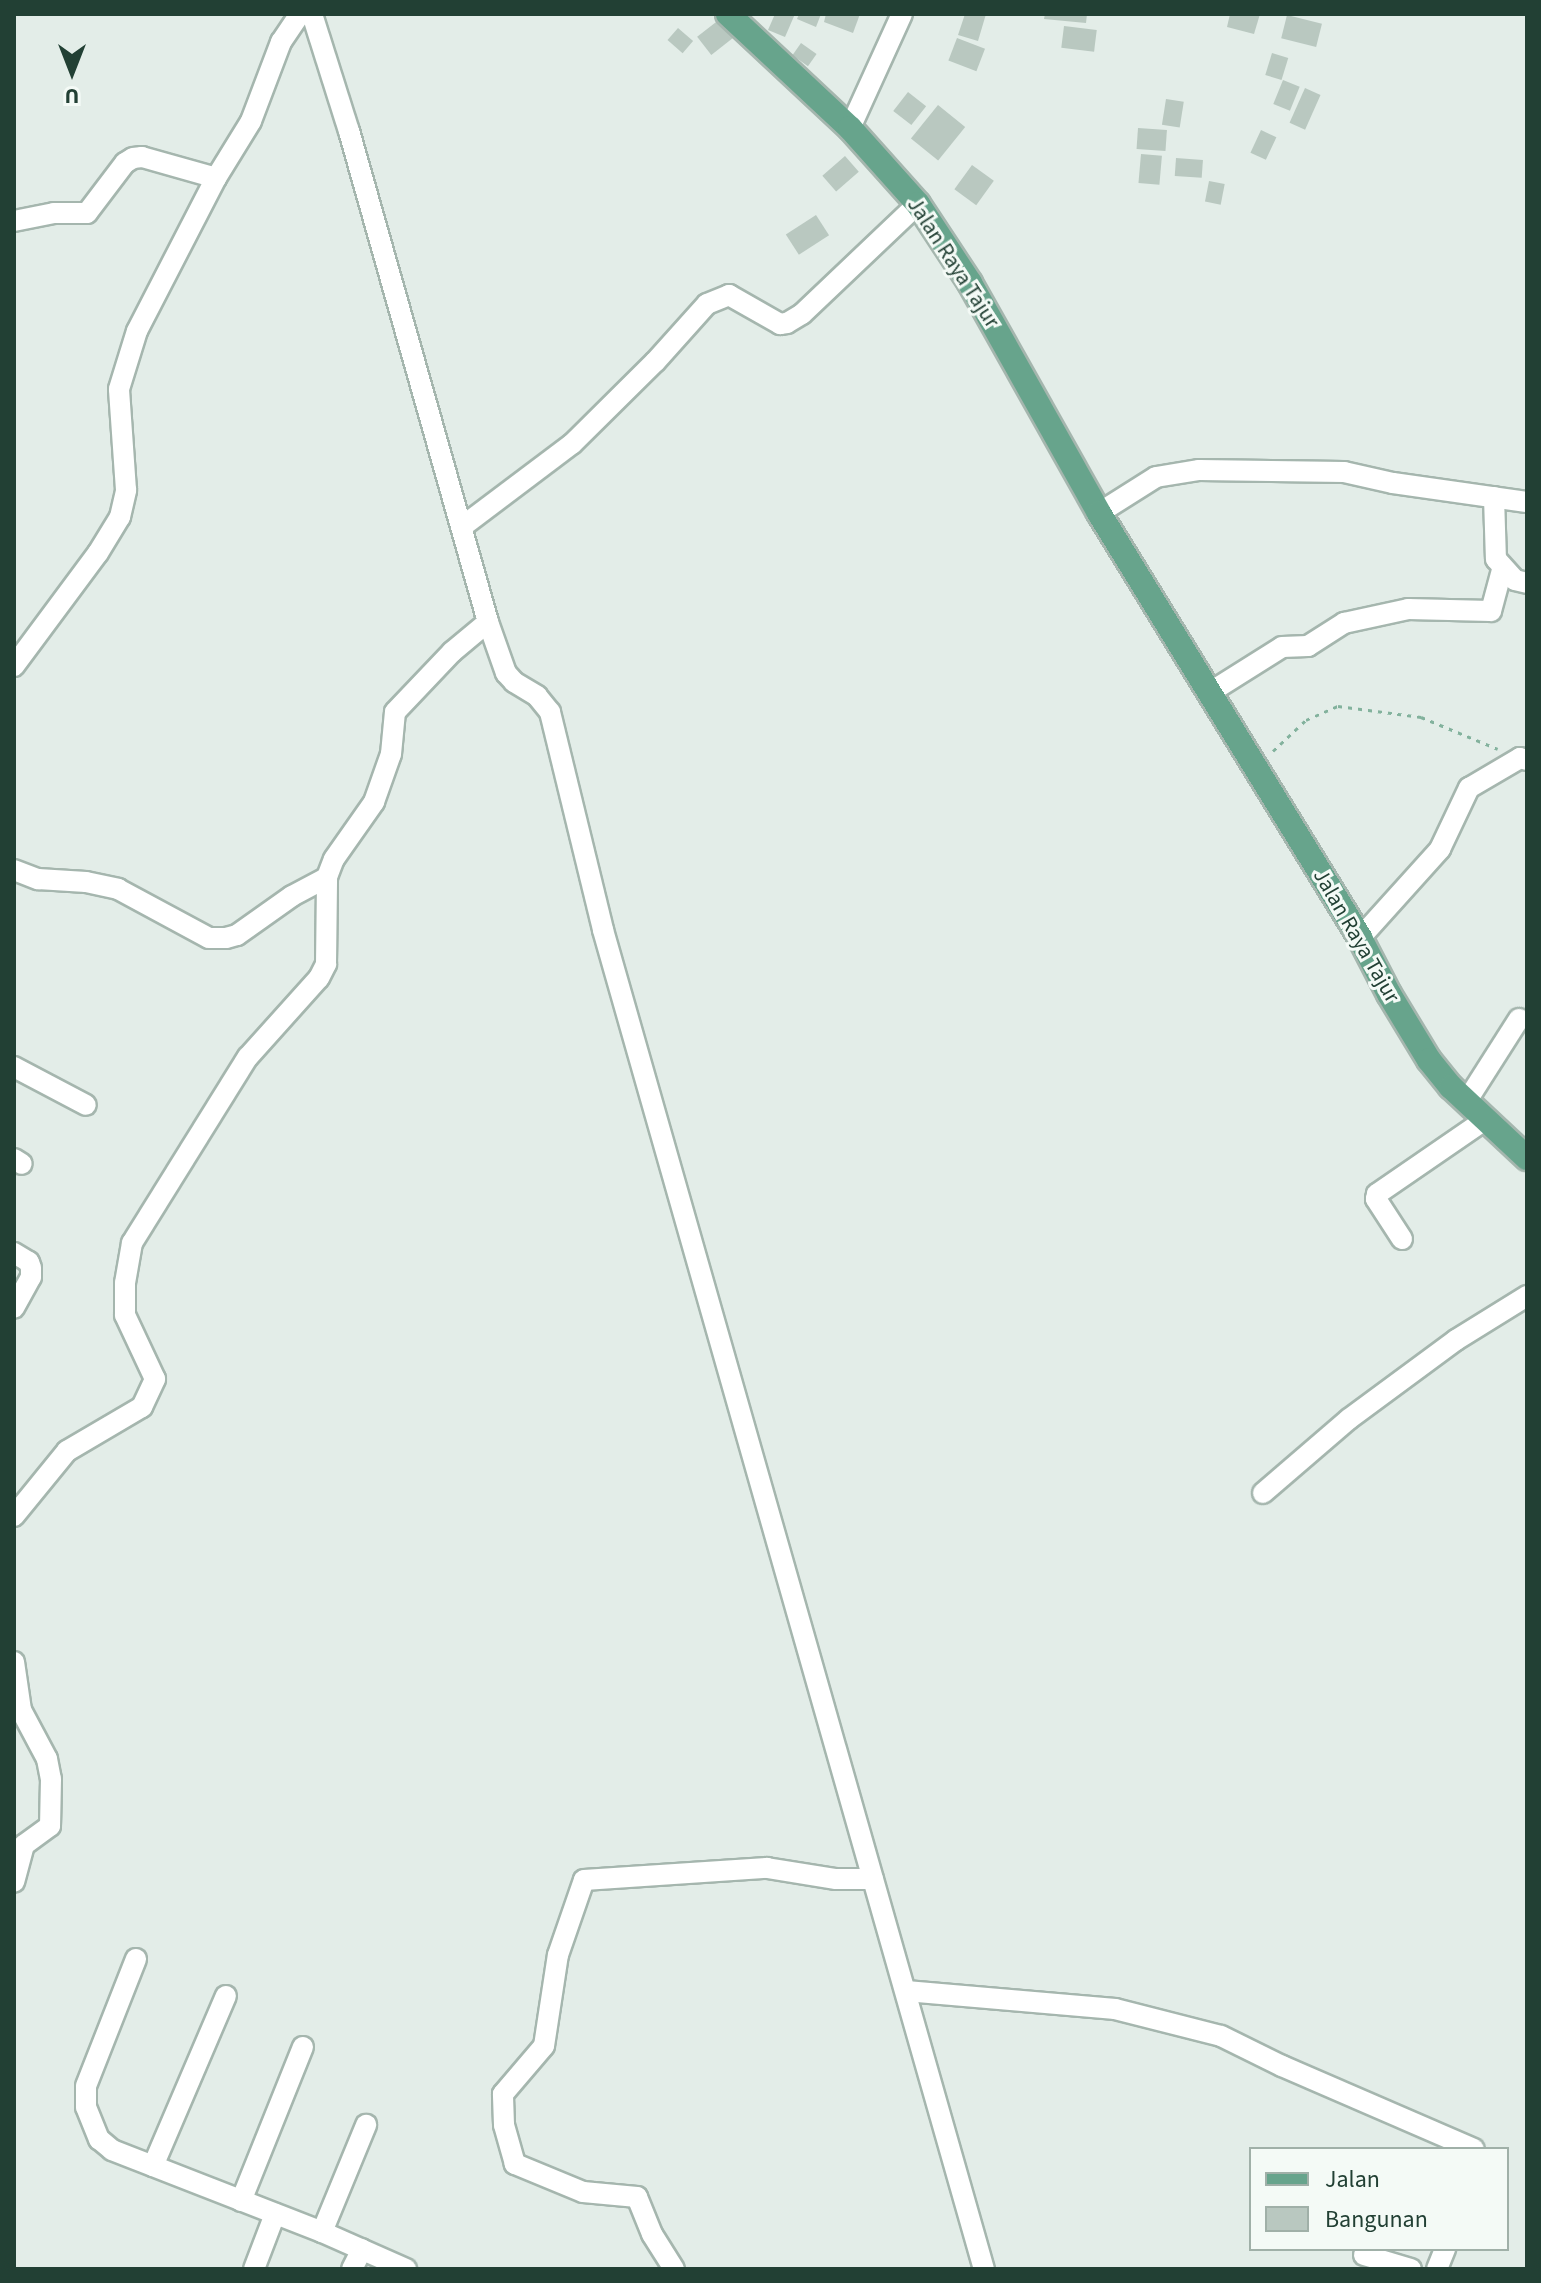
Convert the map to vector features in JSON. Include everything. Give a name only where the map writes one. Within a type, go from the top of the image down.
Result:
[{"type":"main road","name":"Jalan Raya Tajur","points":[[728,14],[850,128],[918,204],[970,283],[1099,513],[1360,938],[1429,1060],[1451,1087],[1468,1099],[1527,1158]]},
{"type":"street","points":[[14,666],[120,517],[126,490],[119,389],[137,331],[216,178],[251,121],[281,42],[300,14]]},
{"type":"street","points":[[312,14],[463,526],[488,622],[506,673],[514,682],[537,696],[550,712],[603,930],[984,2269]]},
{"type":"street","points":[[850,128],[902,14]]},
{"type":"street","points":[[14,221],[54,213],[87,213],[125,163],[133,158],[142,157],[216,178]]},
{"type":"street","points":[[463,526],[572,444],[655,362],[707,304],[729,295],[780,324],[787,323],[802,314],[918,204]]},
{"type":"street","points":[[1099,513],[1156,477],[1199,470],[1344,472],[1393,483],[1527,502]]},
{"type":"street","points":[[1494,497],[1496,559],[1502,570],[1515,580],[1527,583]]},
{"type":"street","points":[[1209,693],[1282,647],[1308,646],[1344,623],[1408,609],[1491,611],[1502,570]]},
{"type":"street","points":[[14,1516],[67,1451],[142,1407],[155,1379],[125,1315],[125,1283],[132,1243],[248,1057],[319,978],[326,964],[327,877],[334,859],[374,802],[391,754],[395,712],[452,652],[488,622]]},
{"type":"street","points":[[1360,938],[1440,849],[1469,788],[1523,759]]},
{"type":"street","points":[[14,870],[38,879],[86,882],[118,889],[209,938],[237,935],[292,896],[327,877]]},
{"type":"street","points":[[1468,1099],[1519,1019]]},
{"type":"street","points":[[14,1067],[86,1105]]},
{"type":"street","points":[[1402,1239],[1376,1199],[1377,1194],[1486,1119]]},
{"type":"street","points":[[14,1253],[31,1268],[31,1277],[14,1308]]},
{"type":"street","points":[[1263,1493],[1349,1419],[1456,1340],[1527,1296]]},
{"type":"street","points":[[14,1662],[21,1710],[47,1759],[51,1779],[50,1826],[24,1845],[14,1882]]},
{"type":"street","points":[[674,2269],[652,2234],[637,2197],[583,2192],[515,2164],[504,2125],[503,2094],[544,2046],[558,1955],[584,1880],[767,1868],[836,1879],[873,1879]]},
{"type":"street","points":[[136,1959],[86,2086],[86,2107],[99,2139],[112,2150],[322,2232],[406,2269]]},
{"type":"street","points":[[906,1991],[1115,2009],[1221,2036],[1282,2066],[1469,2147]]},
{"type":"street","points":[[153,2166],[226,1996]]},
{"type":"street","points":[[241,2201],[303,2047]]},
{"type":"street","points":[[322,2232],[366,2125]]},
{"type":"street","points":[[254,2269],[275,2214]]},
{"type":"street","points":[[352,2269],[362,2249]]},
{"type":"street","points":[[1364,2255],[1411,2269]]},
{"type":"path","points":[[1254,769],[1306,720],[1338,706],[1421,717],[1523,759]]},
{"type":"building","points":[[775,14],[795,14],[785,37],[768,30]]},
{"type":"building","points":[[799,14],[821,14],[816,27],[797,19]]},
{"type":"building","points":[[826,14],[860,14],[853,33],[824,22]]},
{"type":"building","points":[[965,14],[986,14],[978,41],[958,35]]},
{"type":"building","points":[[1045,14],[1087,14],[1086,23],[1044,19]]},
{"type":"building","points":[[1230,14],[1260,14],[1254,34],[1227,27]]},
{"type":"building","points":[[1287,15],[1322,24],[1316,47],[1281,38]]},
{"type":"building","points":[[720,19],[734,37],[711,55],[697,37]]},
{"type":"building","points":[[1064,26],[1097,30],[1094,52],[1061,48]]},
{"type":"building","points":[[678,28],[693,41],[683,53],[668,40]]},
{"type":"building","points":[[957,38],[985,49],[976,71],[948,60]]},
{"type":"building","points":[[801,43],[817,54],[808,66],[792,55]]},
{"type":"building","points":[[1272,53],[1288,58],[1282,80],[1265,75]]},
{"type":"building","points":[[1283,80],[1300,87],[1290,111],[1273,104]]},
{"type":"building","points":[[1305,88],[1321,95],[1305,130],[1290,123]]},
{"type":"building","points":[[908,92],[926,106],[911,125],[893,111]]},
{"type":"building","points":[[1166,99],[1184,102],[1180,127],[1162,125]]},
{"type":"building","points":[[938,105],[965,127],[938,160],[911,138]]},
{"type":"building","points":[[1138,128],[1167,130],[1165,151],[1137,149]]},
{"type":"building","points":[[1261,130],[1276,137],[1266,160],[1250,153]]},
{"type":"building","points":[[1141,154],[1162,156],[1159,185],[1138,183]]},
{"type":"building","points":[[845,156],[859,172],[836,192],[822,176]]},
{"type":"building","points":[[1176,158],[1203,160],[1202,178],[1175,176]]},
{"type":"building","points":[[972,165],[994,181],[976,205],[954,189]]},
{"type":"building","points":[[1209,181],[1225,184],[1221,205],[1205,202]]},
{"type":"building","points":[[816,215],[829,235],[799,255],[786,235]]}]
